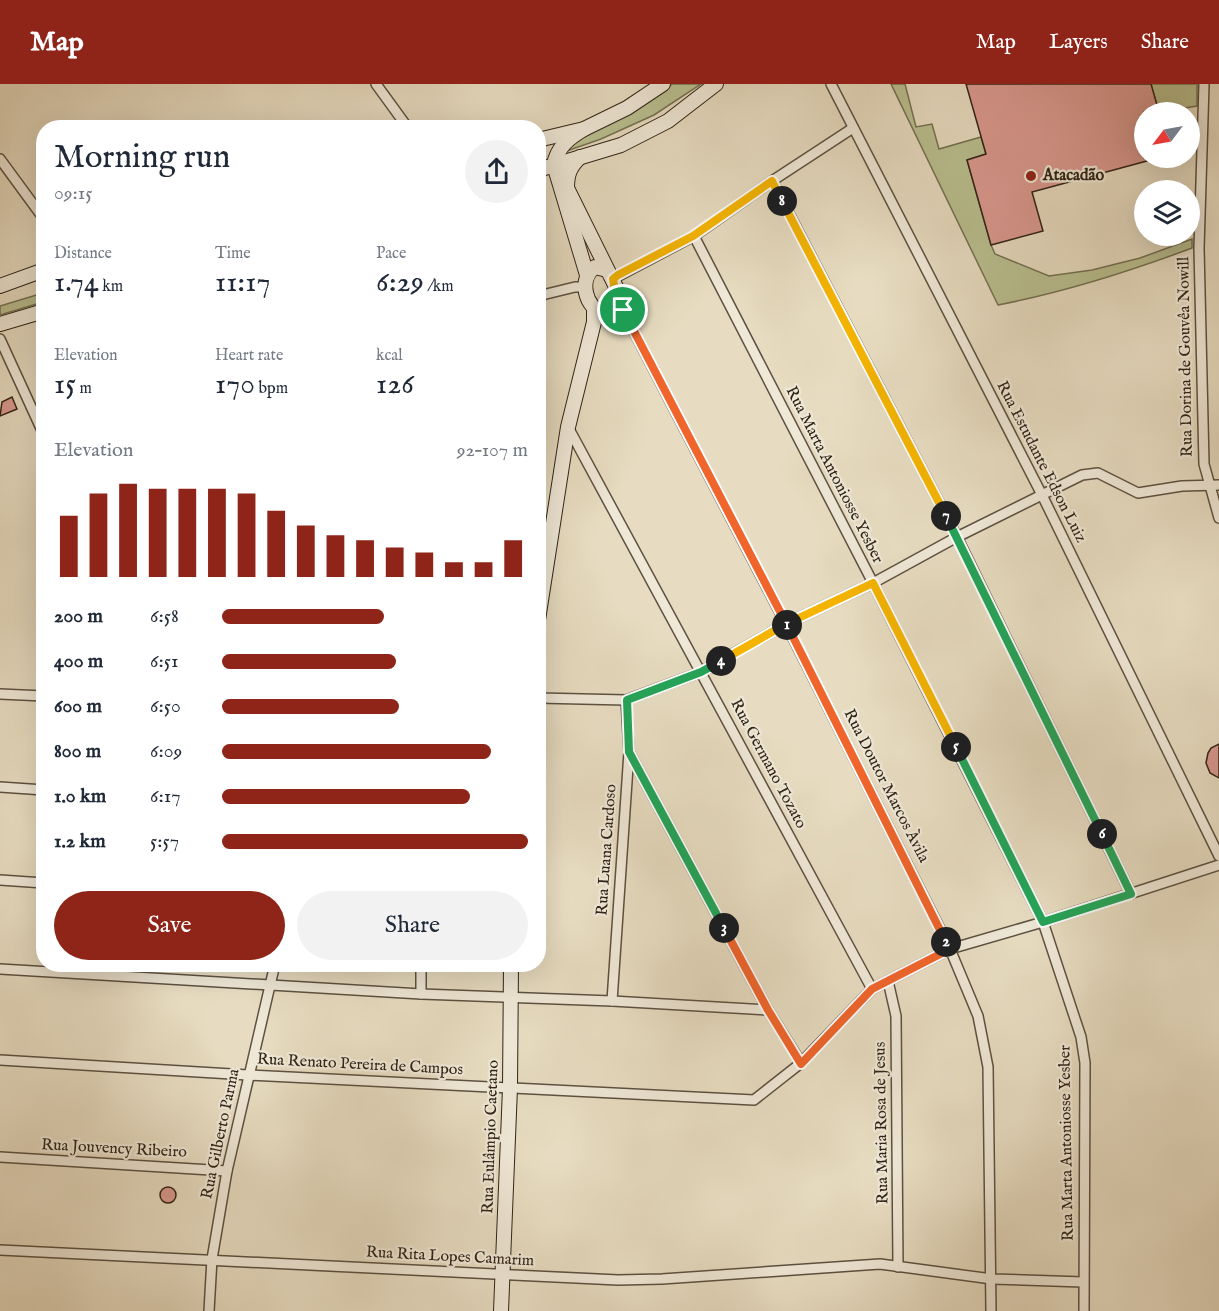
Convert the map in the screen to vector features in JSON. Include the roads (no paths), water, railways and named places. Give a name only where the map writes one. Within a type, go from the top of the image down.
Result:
[{"type":"street","points":[[376,84],[402,120]]},
{"type":"street","points":[[546,569],[568,428],[596,315],[583,283],[554,165],[556,154],[563,145],[584,129],[627,108],[663,84]]},
{"type":"street","points":[[546,168],[621,145],[668,121],[716,84]]},
{"type":"street","name":"Rua Estudante Edson Luiz","points":[[831,84],[1042,495],[1219,855]]},
{"type":"street","name":"Rua Dorina de Gouvêa Nowill","points":[[1204,84],[1199,248],[1204,464],[1219,518]]},
{"type":"street","points":[[612,275],[693,236],[853,128]]},
{"type":"street","points":[[546,138],[584,129]]},
{"type":"street","points":[[580,157],[572,165],[567,176],[567,188],[612,275],[618,304],[608,312],[596,315]]},
{"type":"street","points":[[0,159],[36,208]]},
{"type":"street","points":[[772,181],[957,537],[1131,894]]},
{"type":"street","name":"Rua Marta Antoniosse Yesber","points":[[693,236],[873,583],[1043,922],[1081,1037],[1085,1063],[1084,1311]]},
{"type":"street","points":[[546,294],[583,283],[595,267],[612,275]]},
{"type":"street","points":[[0,286],[36,273]]},
{"type":"street","name":"Rua Doutor Marcos Àvila","points":[[618,304],[786,624],[950,949],[978,1016],[988,1066],[991,1311]]},
{"type":"street","points":[[0,324],[36,313]]},
{"type":"street","points":[[0,339],[36,418]]},
{"type":"street","name":"Rua Germano Tozato","points":[[568,428],[872,989]]},
{"type":"street","points":[[546,698],[627,700],[701,672],[786,624],[873,583],[957,537],[1082,475],[1098,472],[1138,493],[1209,484],[1219,485]]},
{"type":"street","points":[[0,694],[36,696]]},
{"type":"street","name":"Rua Luana Cardoso","points":[[612,1001],[629,752],[627,700]]},
{"type":"street","points":[[629,752],[768,1010],[801,1064],[872,989],[950,949],[1043,922],[1219,865]]},
{"type":"street","points":[[0,787],[36,789]]},
{"type":"street","points":[[0,880],[36,882]]},
{"type":"street","points":[[0,969],[36,971]]},
{"type":"street","points":[[54,972],[421,994],[612,1001],[768,1010]]},
{"type":"street","name":"Rua Gilberto Parma","points":[[209,1311],[212,1259],[227,1171],[273,972]]},
{"type":"street","points":[[421,972],[421,994]]},
{"type":"street","name":"Rua Eulâmpio Caetano","points":[[501,1311],[510,1088],[511,972]]},
{"type":"street","name":"Rua Maria Rosa de Jesus","points":[[888,981],[896,1016],[898,1266]]},
{"type":"street","name":"Rua Renato Pereira de Campos","points":[[0,1060],[248,1075],[754,1100],[801,1064]]},
{"type":"street","name":"Rua Jouvency Ribeiro","points":[[0,1157],[227,1171]]},
{"type":"street","name":"Rua Rita Lopes Camarim","points":[[0,1250],[618,1280],[880,1264],[992,1279],[1083,1282]]},
{"type":"place","name":"Atacadão","points":[[1031,176]]}]
